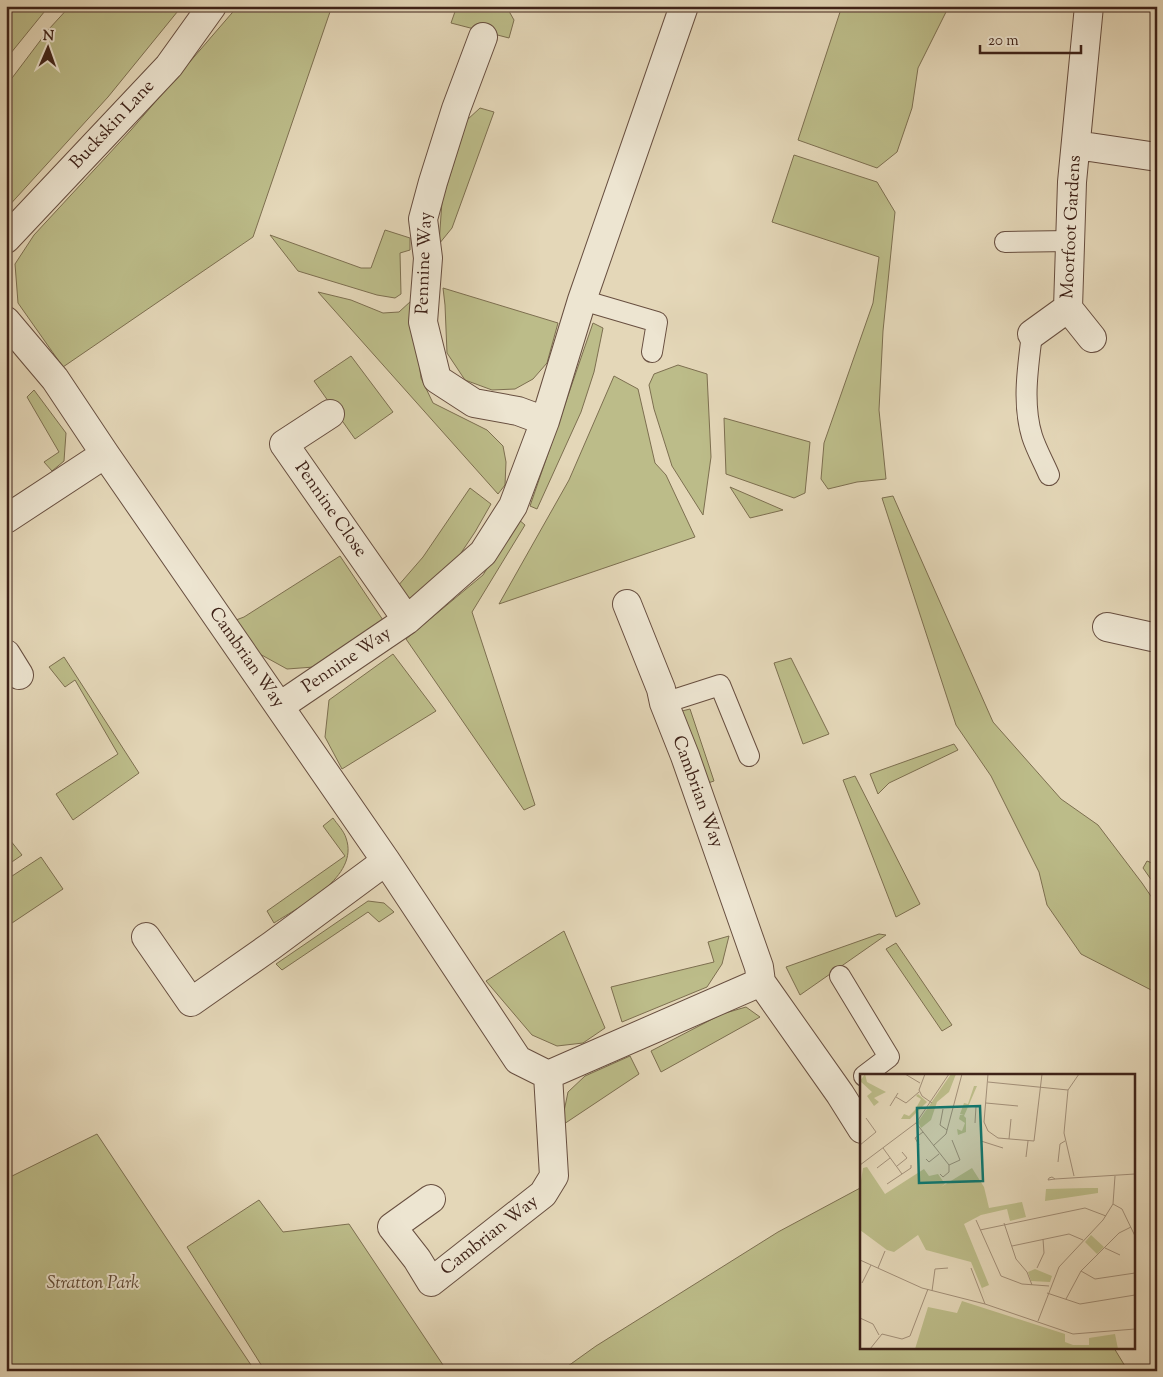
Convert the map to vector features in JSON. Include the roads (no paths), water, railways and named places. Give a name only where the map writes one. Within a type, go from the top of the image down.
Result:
[{"type":"street","name":"Buckskin Lane","points":[[6,239],[169,66],[212,6]]},
{"type":"street","name":"Pennine Way","points":[[280,706],[407,620],[483,553],[513,506],[545,421],[582,300],[684,6]]},
{"type":"street","name":"Moorfoot Gardens","points":[[1089,6],[1072,182],[1068,308],[1092,338]]},
{"type":"street","name":"Pennine Way","points":[[483,37],[456,109],[432,182],[423,219],[428,258],[423,322],[437,379],[474,404],[518,411],[545,421]]},
{"type":"street","name":"Moorfoot Gardens","points":[[1076,145],[1157,157]]},
{"type":"street","name":"Moorfoot Gardens","points":[[1032,334],[1068,308]]},
{"type":"street","name":"Cambrian Way","points":[[6,320],[54,379],[386,861],[518,1060],[548,1075],[554,1176],[543,1194],[431,1282],[417,1259],[392,1227],[431,1199]]},
{"type":"street","name":"Pennine Close","points":[[330,414],[284,444],[407,620]]},
{"type":"street","points":[[6,519],[104,454]]},
{"type":"street","name":"Cambrian Way","points":[[627,604],[661,689],[664,703],[759,967],[761,982],[840,1094],[860,1126]]},
{"type":"street","points":[[1107,626],[1157,638]]},
{"type":"street","points":[[146,937],[191,1002],[386,861]]},
{"type":"street","points":[[548,1075],[761,982]]},
{"type":"lane","points":[[1005,242],[1070,241]]},
{"type":"lane","points":[[582,300],[657,322],[652,352]]},
{"type":"lane","points":[[1032,334],[1028,370],[1028,418],[1032,436],[1050,475]]},
{"type":"lane","points":[[664,703],[720,685],[749,756]]},
{"type":"lane","points":[[840,976],[889,1057],[866,1074]]},
{"type":"lane","points":[[840,1094],[860,1078]]},
{"type":"park label","name":"Stratton Park","points":[[93,1284]]}]
